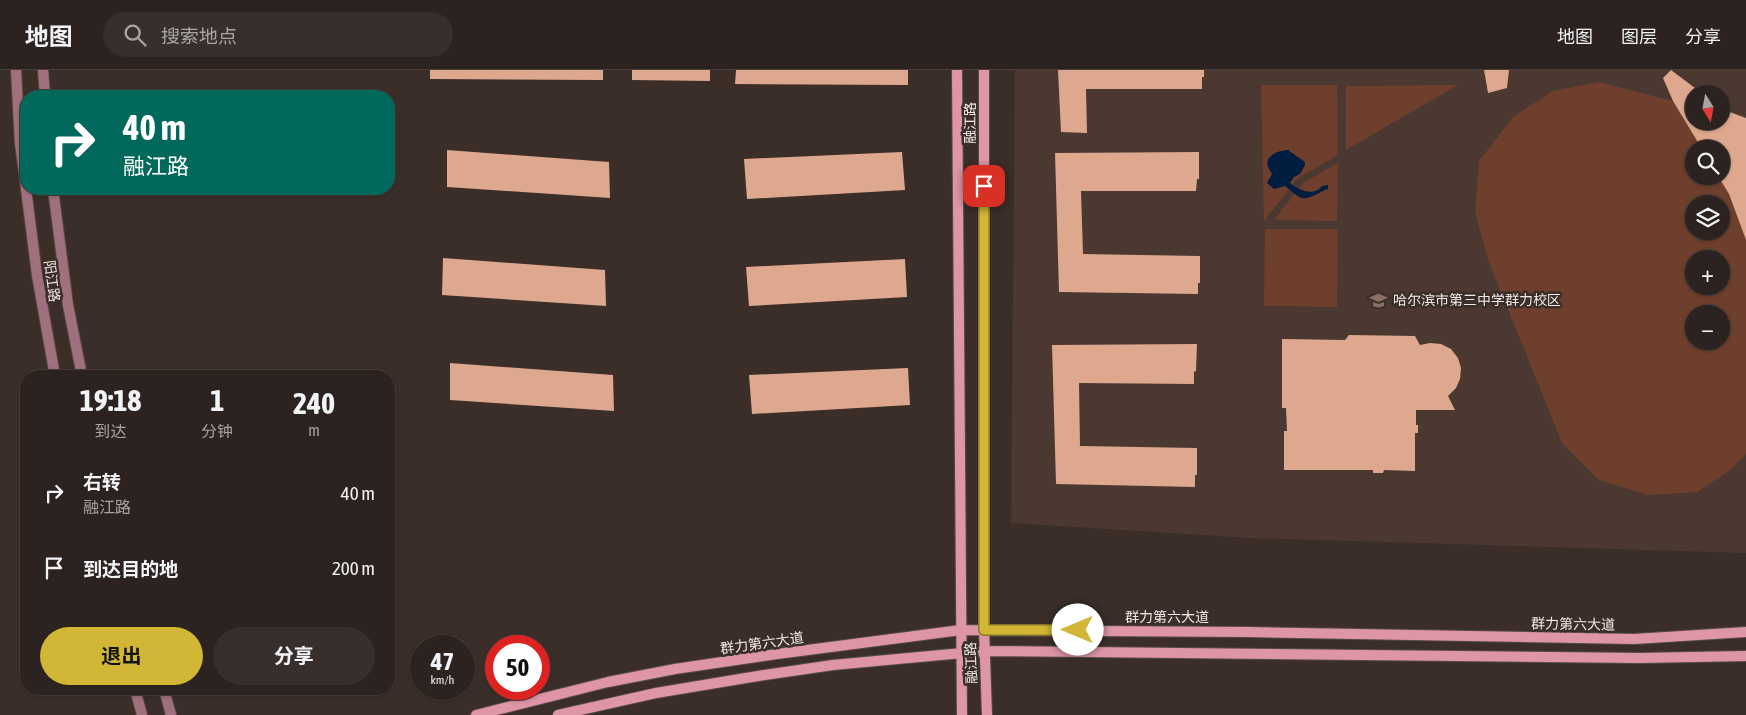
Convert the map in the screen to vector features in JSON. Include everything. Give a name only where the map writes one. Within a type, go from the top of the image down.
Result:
[{"type":"main road","name":"融江路","points":[[957,70],[962,715]]},
{"type":"main road","name":"融江路","points":[[984,70],[984,651],[986,715]]},
{"type":"main road","name":"群力第六大道","points":[[476,715],[608,682],[675,670],[776,654],[961,630],[1268,632],[1634,638],[1746,632]]},
{"type":"main road","points":[[558,715],[656,692],[758,676],[833,665],[984,651],[1629,658],[1746,656]]},
{"type":"street","name":"阳江路","points":[[16,70],[20,143]]},
{"type":"street","points":[[43,70],[45,90]]},
{"type":"street","name":"阳江路","points":[[27,195],[37,275],[54,370]]},
{"type":"street","name":"阳江路","points":[[54,195],[68,305],[81,370]]},
{"type":"street","points":[[136,695],[142,715]]},
{"type":"street","points":[[166,695],[171,715]]},
{"type":"shaded area","name":"哈尔滨市第三中学群力校区","points":[[1015,70],[1746,70],[1746,553],[1251,538],[1011,523]]},
{"type":"shaded area","points":[[1599,82],[1673,101],[1685,121],[1685,130],[1691,130],[1697,140],[1685,140],[1685,185],[1724,185],[1729,194],[1685,195],[1685,240],[1730,240],[1730,197],[1746,240],[1746,454],[1732,469],[1697,492],[1648,495],[1599,480],[1562,443],[1488,260],[1475,212],[1479,161],[1513,117],[1553,91]]},
{"type":"shaded area","points":[[1261,85],[1337,85],[1338,155],[1297,179],[1264,221]]},
{"type":"shaded area","points":[[1458,85],[1346,150],[1346,86]]},
{"type":"shaded area","points":[[1338,163],[1337,221],[1274,220],[1303,183]]},
{"type":"shaded area","points":[[1265,229],[1338,229],[1337,307],[1264,306]]},
{"type":"water","points":[[1288,150],[1305,162],[1300,174],[1294,177],[1290,183],[1297,188],[1310,192],[1328,185],[1328,189],[1311,197],[1303,198],[1285,186],[1274,189],[1267,183],[1272,174],[1268,167],[1268,159],[1277,152]]},
{"type":"building","points":[[430,70],[603,70],[603,80],[430,79]]},
{"type":"building","points":[[632,70],[710,70],[710,81],[632,80]]},
{"type":"building","points":[[736,70],[908,70],[908,85],[735,84]]},
{"type":"building","points":[[1058,70],[1204,70],[1204,77],[1202,77],[1202,89],[1086,89],[1087,133],[1061,132]]},
{"type":"building","points":[[1484,70],[1509,70],[1507,88],[1488,93]]},
{"type":"building","points":[[1671,70],[1691,85],[1685,85],[1685,121],[1673,101],[1663,78]]},
{"type":"building","points":[[1730,112],[1746,118],[1746,240],[1730,195],[1724,185],[1730,185],[1730,140],[1697,140],[1691,130],[1730,130]]},
{"type":"building","points":[[447,150],[609,162],[610,198],[447,187]]},
{"type":"building","points":[[902,152],[905,190],[747,199],[744,159]]},
{"type":"building","points":[[1199,152],[1199,179],[1197,179],[1196,191],[1081,191],[1083,254],[1200,256],[1198,294],[1059,292],[1055,153]]},
{"type":"building","points":[[443,258],[605,270],[606,306],[442,295]]},
{"type":"building","points":[[905,259],[907,297],[749,306],[746,267]]},
{"type":"building","points":[[1349,335],[1415,336],[1420,345],[1430,343],[1441,344],[1451,349],[1458,358],[1461,368],[1460,379],[1456,388],[1448,396],[1455,410],[1416,410],[1418,433],[1415,433],[1415,471],[1384,470],[1383,473],[1373,473],[1373,470],[1284,470],[1284,431],[1287,431],[1286,408],[1282,408],[1282,339],[1345,340]]},
{"type":"building","points":[[1197,344],[1194,384],[1079,383],[1080,446],[1197,448],[1195,487],[1056,484],[1052,345]]},
{"type":"building","points":[[450,363],[613,375],[614,411],[450,400]]},
{"type":"building","points":[[908,368],[910,405],[752,414],[749,375]]},
{"type":"place","name":"哈尔滨市第三中学群力校区","points":[[1379,300]]},
{"type":"route","points":[[984,186],[984,630],[1078,630]]}]
